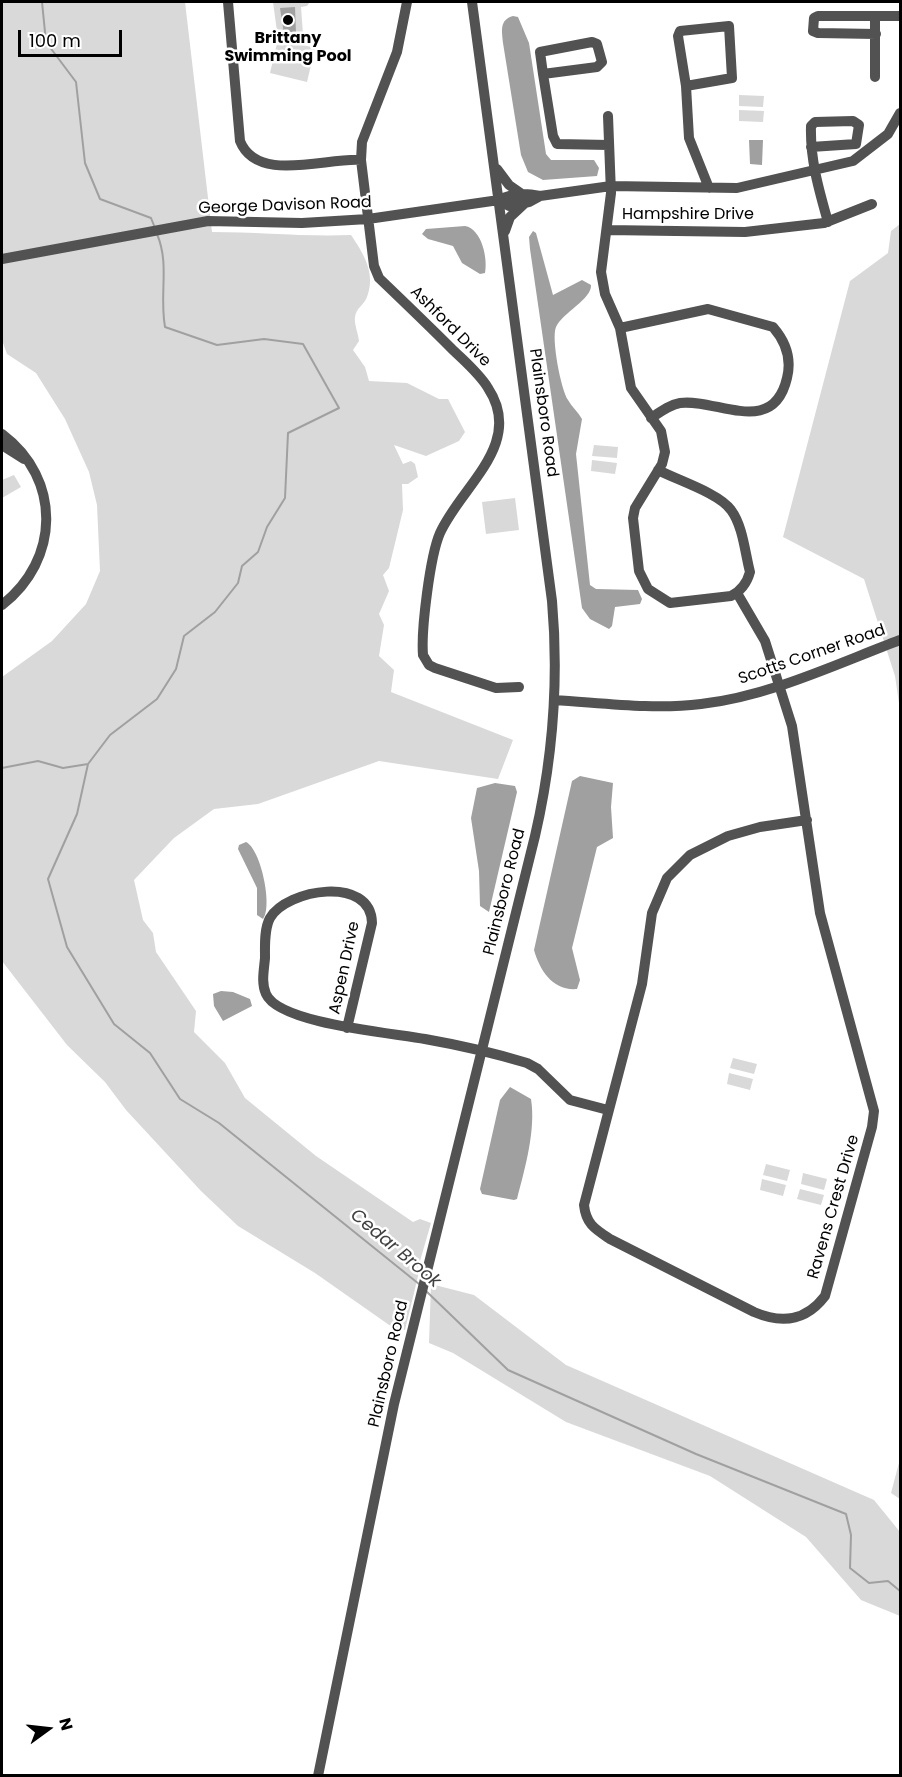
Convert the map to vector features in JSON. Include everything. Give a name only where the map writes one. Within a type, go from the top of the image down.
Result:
[{"type":"street","points":[[228,2],[240,141],[247,154],[258,161],[280,166],[361,160]]},
{"type":"street","name":"Ashford Drive","points":[[407,2],[397,52],[365,131],[361,160],[374,266],[379,278],[477,374],[495,400],[500,417],[499,437],[494,452],[440,534],[429,586],[423,650],[429,665],[496,688],[519,687]]},
{"type":"street","name":"Plainsboro Road","points":[[318,1776],[389,1427],[543,799],[549,768],[555,700],[555,630],[550,580],[472,2]]},
{"type":"street","points":[[876,34],[813,31],[814,18],[818,16],[900,16]]},
{"type":"street","points":[[875,16],[875,77]]},
{"type":"street","points":[[686,86],[732,78],[729,27],[680,31],[678,36],[686,86],[689,138],[709,188]]},
{"type":"street","points":[[543,74],[597,67],[602,62],[601,51],[597,44],[592,42],[540,52],[543,74],[553,136],[557,144],[609,145]]},
{"type":"street","name":"George Davison Road","points":[[2,259],[165,227],[222,221],[302,223],[368,219],[499,200],[509,206],[524,198],[611,186],[737,188],[853,161],[888,134],[900,113]]},
{"type":"street","name":"Hampshire Drive","points":[[608,116],[611,186],[601,272],[605,294],[620,328],[631,388],[664,440],[665,452],[658,470],[640,498],[633,518],[642,581],[656,596],[670,603],[731,596],[737,593]]},
{"type":"street","points":[[811,147],[856,144],[859,125],[853,121],[815,122],[811,126],[811,147],[813,171],[828,222]]},
{"type":"street","points":[[494,164],[500,176],[524,198],[510,217],[503,234]]},
{"type":"street","name":"Hampshire Drive","points":[[607,230],[745,232],[828,222],[872,204]]},
{"type":"street","points":[[620,328],[713,309],[773,327],[788,353],[790,366],[787,381],[781,394],[770,405],[743,413],[690,403],[678,403],[651,418]]},
{"type":"street","points":[[2,434],[17,446],[28,461],[43,494],[47,523],[38,562],[23,586],[2,605]]},
{"type":"street","points":[[2,445],[28,461]]},
{"type":"street","points":[[658,470],[720,500],[731,509],[736,519],[750,572],[737,593],[765,641],[780,685]]},
{"type":"street","name":"Scotts Corner Road","points":[[555,700],[680,706],[728,700],[780,685],[900,640]]},
{"type":"street","name":"Ravens Crest Drive","points":[[780,685],[792,726],[807,820],[820,913],[874,1111],[872,1127],[829,1286],[818,1305],[796,1318],[777,1320],[766,1317],[610,1239],[591,1226],[584,1205],[642,984],[652,913],[667,878],[690,855],[728,836],[760,827],[807,820]]},
{"type":"street","name":"Aspen Drive","points":[[347,1028],[372,923],[370,912],[357,895],[346,892],[314,895],[284,904],[269,919],[266,931],[263,983],[265,993],[276,1007],[347,1028],[423,1039],[481,1052]]},
{"type":"street","points":[[481,1052],[527,1063],[538,1069],[570,1100],[608,1110]]},
{"type":"shaded area","points":[[2,2],[185,2],[212,232],[351,235],[367,264],[370,280],[367,297],[355,317],[359,341],[353,350],[365,367],[369,381],[407,383],[439,399],[448,399],[465,432],[459,441],[426,456],[394,445],[403,464],[411,461],[415,464],[418,477],[408,484],[402,484],[403,510],[389,568],[383,575],[389,591],[379,614],[384,625],[379,656],[394,670],[391,692],[513,740],[498,779],[379,761],[258,804],[214,809],[174,838],[134,880],[143,920],[153,933],[156,952],[196,1011],[194,1032],[225,1063],[245,1098],[316,1156],[413,1222],[420,1219],[431,1223],[418,1268],[395,1247],[419,1272],[405,1330],[392,1327],[315,1273],[238,1226],[201,1191],[126,1110],[105,1082],[67,1045],[2,961],[2,677],[52,641],[86,604],[100,571],[97,505],[89,472],[65,419],[36,373],[7,354],[2,340]]},
{"type":"shaded area","points":[[273,2],[310,2],[307,6],[301,7],[303,34],[298,37],[280,39],[315,48],[307,82],[270,73],[278,39]]},
{"type":"shaded area","points":[[295,7],[296,33],[284,34],[280,8]]},
{"type":"shaded area","points":[[513,16],[518,17],[529,43],[546,154],[551,160],[594,160],[599,168],[597,176],[543,180],[528,172],[521,155],[502,30],[505,20]]},
{"type":"shaded area","points":[[739,95],[764,96],[763,107],[739,106]]},
{"type":"shaded area","points":[[739,110],[764,111],[763,122],[739,121]]},
{"type":"shaded area","points":[[749,140],[763,140],[762,165],[750,164]]},
{"type":"shaded area","points":[[900,224],[900,710],[895,676],[864,579],[783,537],[850,281],[888,253],[891,231]]},
{"type":"shaded area","points":[[465,226],[471,228],[480,238],[486,260],[485,273],[480,274],[462,263],[453,246],[428,239],[422,234],[426,229]]},
{"type":"shaded area","points":[[533,231],[536,233],[553,295],[582,280],[591,285],[587,296],[559,322],[556,327],[555,342],[562,386],[570,403],[582,419],[576,454],[590,585],[596,589],[638,590],[642,599],[640,604],[615,607],[612,626],[609,629],[590,619],[582,608],[530,249],[529,237]]},
{"type":"shaded area","points":[[594,445],[618,447],[617,458],[592,456]]},
{"type":"shaded area","points":[[592,460],[617,463],[615,474],[591,471]]},
{"type":"shaded area","points":[[14,475],[21,487],[2,498],[2,480]]},
{"type":"shaded area","points":[[515,498],[519,530],[486,534],[482,502]]},
{"type":"shaded area","points":[[580,776],[613,783],[611,807],[613,838],[597,847],[572,948],[580,980],[577,989],[569,989],[561,987],[549,978],[534,950],[572,781]]},
{"type":"shaded area","points":[[495,783],[515,786],[517,792],[489,912],[480,906],[479,871],[471,818],[477,788]]},
{"type":"shaded area","points":[[246,842],[256,855],[264,879],[267,903],[263,919],[257,915],[257,888],[238,849],[239,845]]},
{"type":"shaded area","points":[[221,991],[233,992],[250,999],[252,1006],[223,1021],[214,1006],[213,994]]},
{"type":"shaded area","points":[[733,1058],[757,1064],[754,1074],[730,1068]]},
{"type":"shaded area","points":[[729,1073],[753,1079],[750,1090],[727,1084]]},
{"type":"shaded area","points":[[510,1087],[531,1099],[532,1111],[531,1136],[526,1162],[517,1199],[514,1200],[482,1194],[480,1189],[500,1100]]},
{"type":"shaded area","points":[[766,1164],[790,1170],[787,1181],[763,1175]]},
{"type":"shaded area","points":[[803,1173],[827,1179],[824,1190],[801,1184]]},
{"type":"shaded area","points":[[762,1179],[786,1185],[783,1196],[760,1190]]},
{"type":"shaded area","points":[[800,1189],[824,1195],[821,1205],[797,1199]]},
{"type":"shaded area","points":[[431,1284],[474,1295],[566,1365],[874,1500],[900,1532],[900,1616],[861,1600],[806,1537],[710,1476],[566,1422],[453,1353],[429,1343]]},
{"type":"shaded area","points":[[900,1459],[900,1499],[891,1493]]},
{"type":"waterway","points":[[42,2],[46,42],[76,82],[85,163],[100,199],[151,218],[155,228]]},
{"type":"waterway","points":[[2,768],[38,761],[63,768],[88,764],[110,735],[157,699],[176,669],[184,636],[215,612],[238,583],[242,566],[258,552],[267,527],[285,498],[288,433],[339,408],[303,344],[264,339],[217,345],[165,327],[164,268],[157,234]]},
{"type":"waterway","name":"Cedar Brook","points":[[88,764],[77,814],[48,879],[67,947],[114,1024],[150,1053],[180,1099],[219,1123],[419,1284]]},
{"type":"waterway","name":"Cedar Brook","points":[[425,1290],[508,1370],[696,1454],[846,1514],[851,1535],[850,1568],[869,1583],[888,1581],[900,1591]]},
{"type":"place","name":"Brittany Swimming Pool","points":[[288,20]]}]
